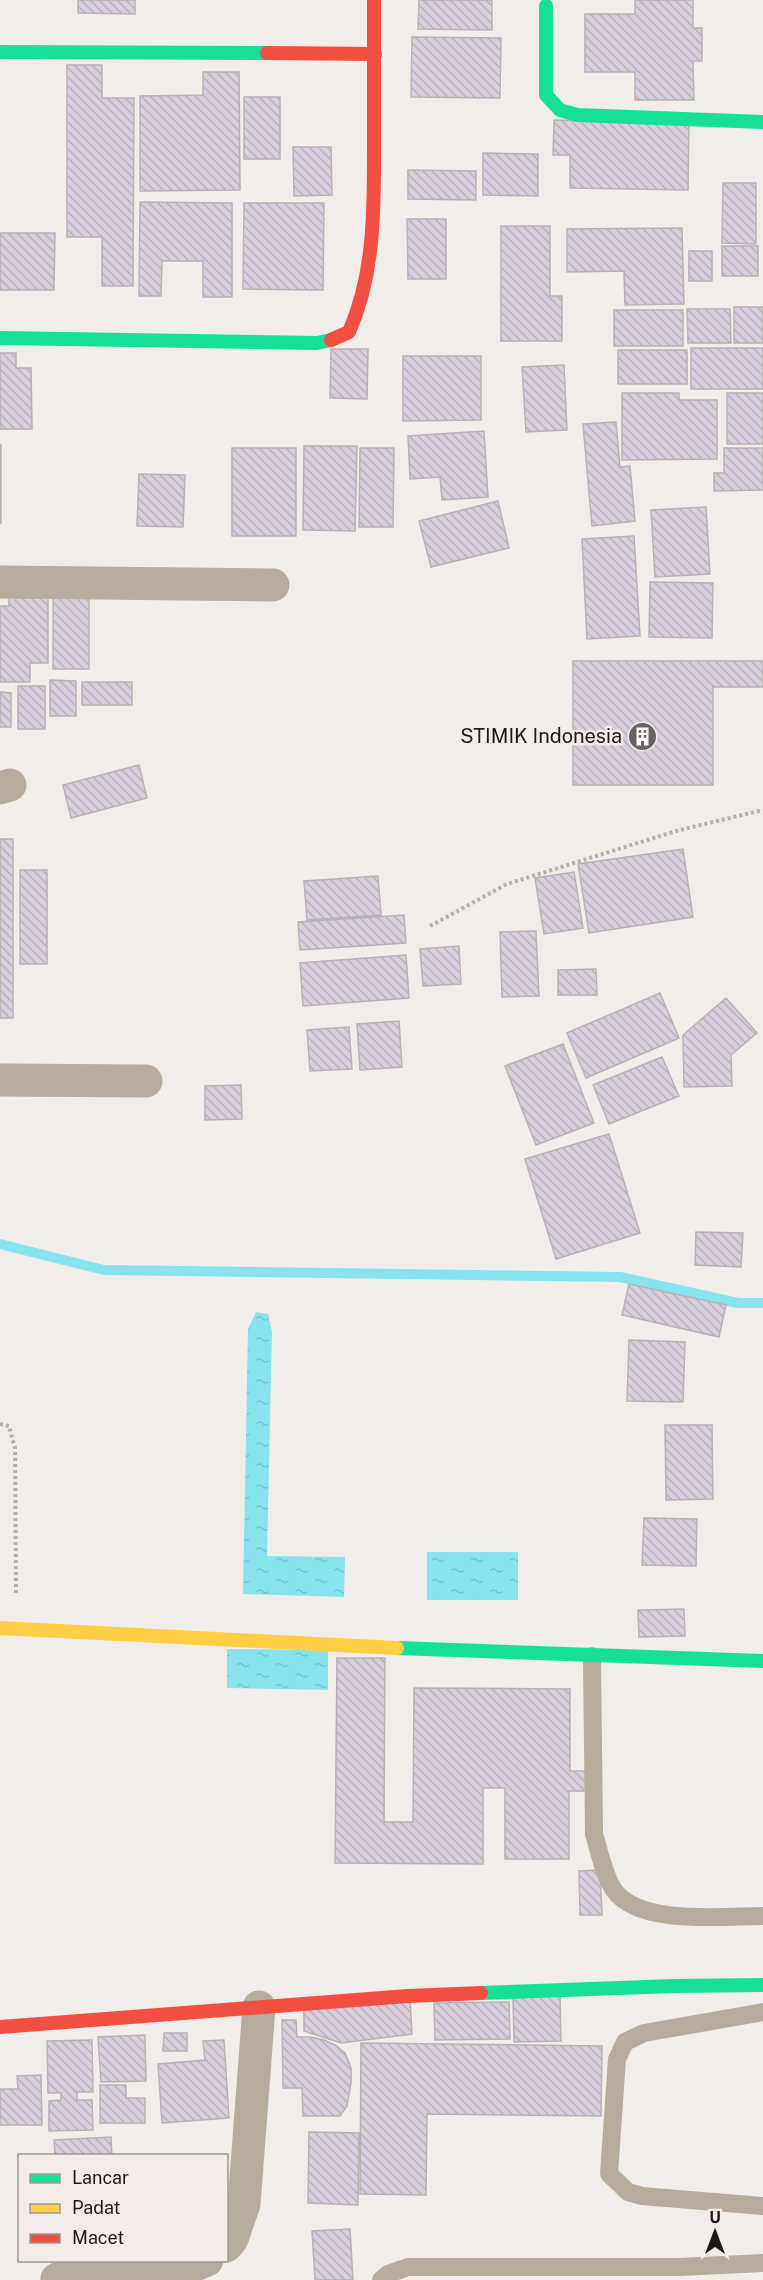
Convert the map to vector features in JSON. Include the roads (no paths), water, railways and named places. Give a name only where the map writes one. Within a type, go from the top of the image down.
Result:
[{"type":"street","points":[[0,338],[317,343],[333,340],[349,332],[357,314],[366,279],[374,214],[374,0]]},
{"type":"street","points":[[546,6],[546,95],[552,106],[564,114],[653,120],[763,122]]},
{"type":"street","points":[[0,52],[375,54]]},
{"type":"street","points":[[0,582],[273,585]]},
{"type":"street","points":[[0,1080],[146,1081]]},
{"type":"street","points":[[0,1628],[591,1656],[763,1661]]},
{"type":"street","points":[[0,2027],[408,1996],[763,1985]]},
{"type":"street","points":[[228,2244],[232,2239],[244,2204],[259,2007]]},
{"type":"street","points":[[74,2278],[196,2269]]},
{"type":"lane","points":[[591,1656],[594,1834],[614,1890],[631,1906],[659,1915],[763,1916]]},
{"type":"lane","points":[[763,2012],[654,2031],[626,2042],[617,2058],[609,2174],[628,2192],[642,2196],[763,2206]]},
{"type":"lane","points":[[381,2280],[388,2274],[408,2267],[679,2273],[763,2263]]},
{"type":"water","points":[[256,1312],[268,1314],[272,1332],[267,1556],[345,1557],[344,1597],[243,1594],[248,1329]]},
{"type":"water","points":[[427,1552],[518,1552],[518,1600],[427,1600]]},
{"type":"water","points":[[227,1649],[328,1650],[328,1690],[227,1688]]},
{"type":"waterway","points":[[0,1244],[104,1270],[620,1277],[738,1303],[763,1303]]},
{"type":"place","name":"STIMIK Indonesia","points":[[643,736]]}]
